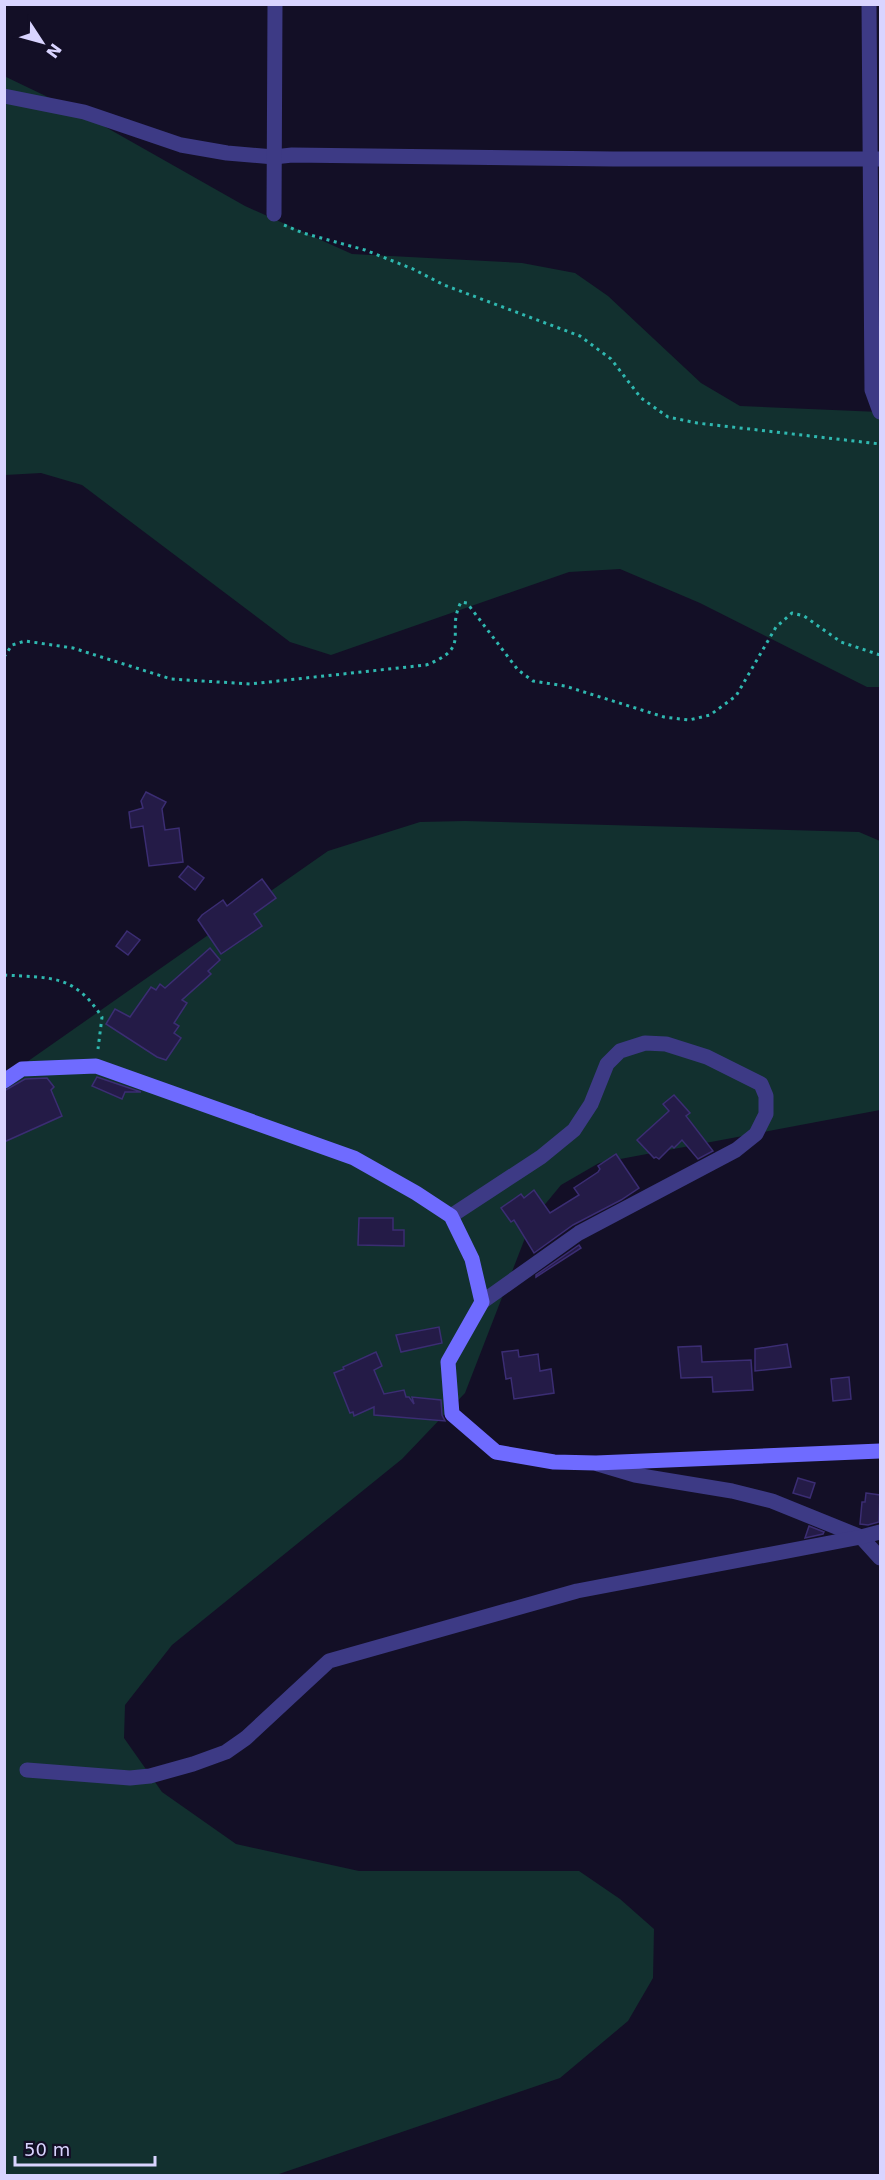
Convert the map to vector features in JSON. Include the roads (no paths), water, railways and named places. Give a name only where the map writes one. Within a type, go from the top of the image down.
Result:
[{"type":"street","points":[[274,214],[275,4]]},
{"type":"street","points":[[869,4],[875,159],[872,390],[880,411]]},
{"type":"street","points":[[4,96],[84,112],[181,145],[227,153],[274,157],[292,155],[875,159]]},
{"type":"street","points":[[452,1216],[541,1157],[574,1130],[591,1104],[607,1064],[620,1051],[645,1043],[666,1044],[707,1057],[761,1084],[766,1096],[766,1114],[756,1134],[736,1150],[579,1233],[482,1302],[448,1362],[453,1414],[496,1452],[554,1462],[596,1463],[880,1451]]},
{"type":"street","points":[[4,1081],[22,1069],[96,1066],[354,1158],[452,1216],[471,1259],[482,1302]]},
{"type":"street","points":[[596,1463],[635,1474],[732,1491],[772,1501],[861,1537],[880,1558]]},
{"type":"street","points":[[27,1770],[130,1778],[150,1776],[194,1764],[226,1752],[246,1738],[329,1661],[577,1591],[880,1532]]}]
